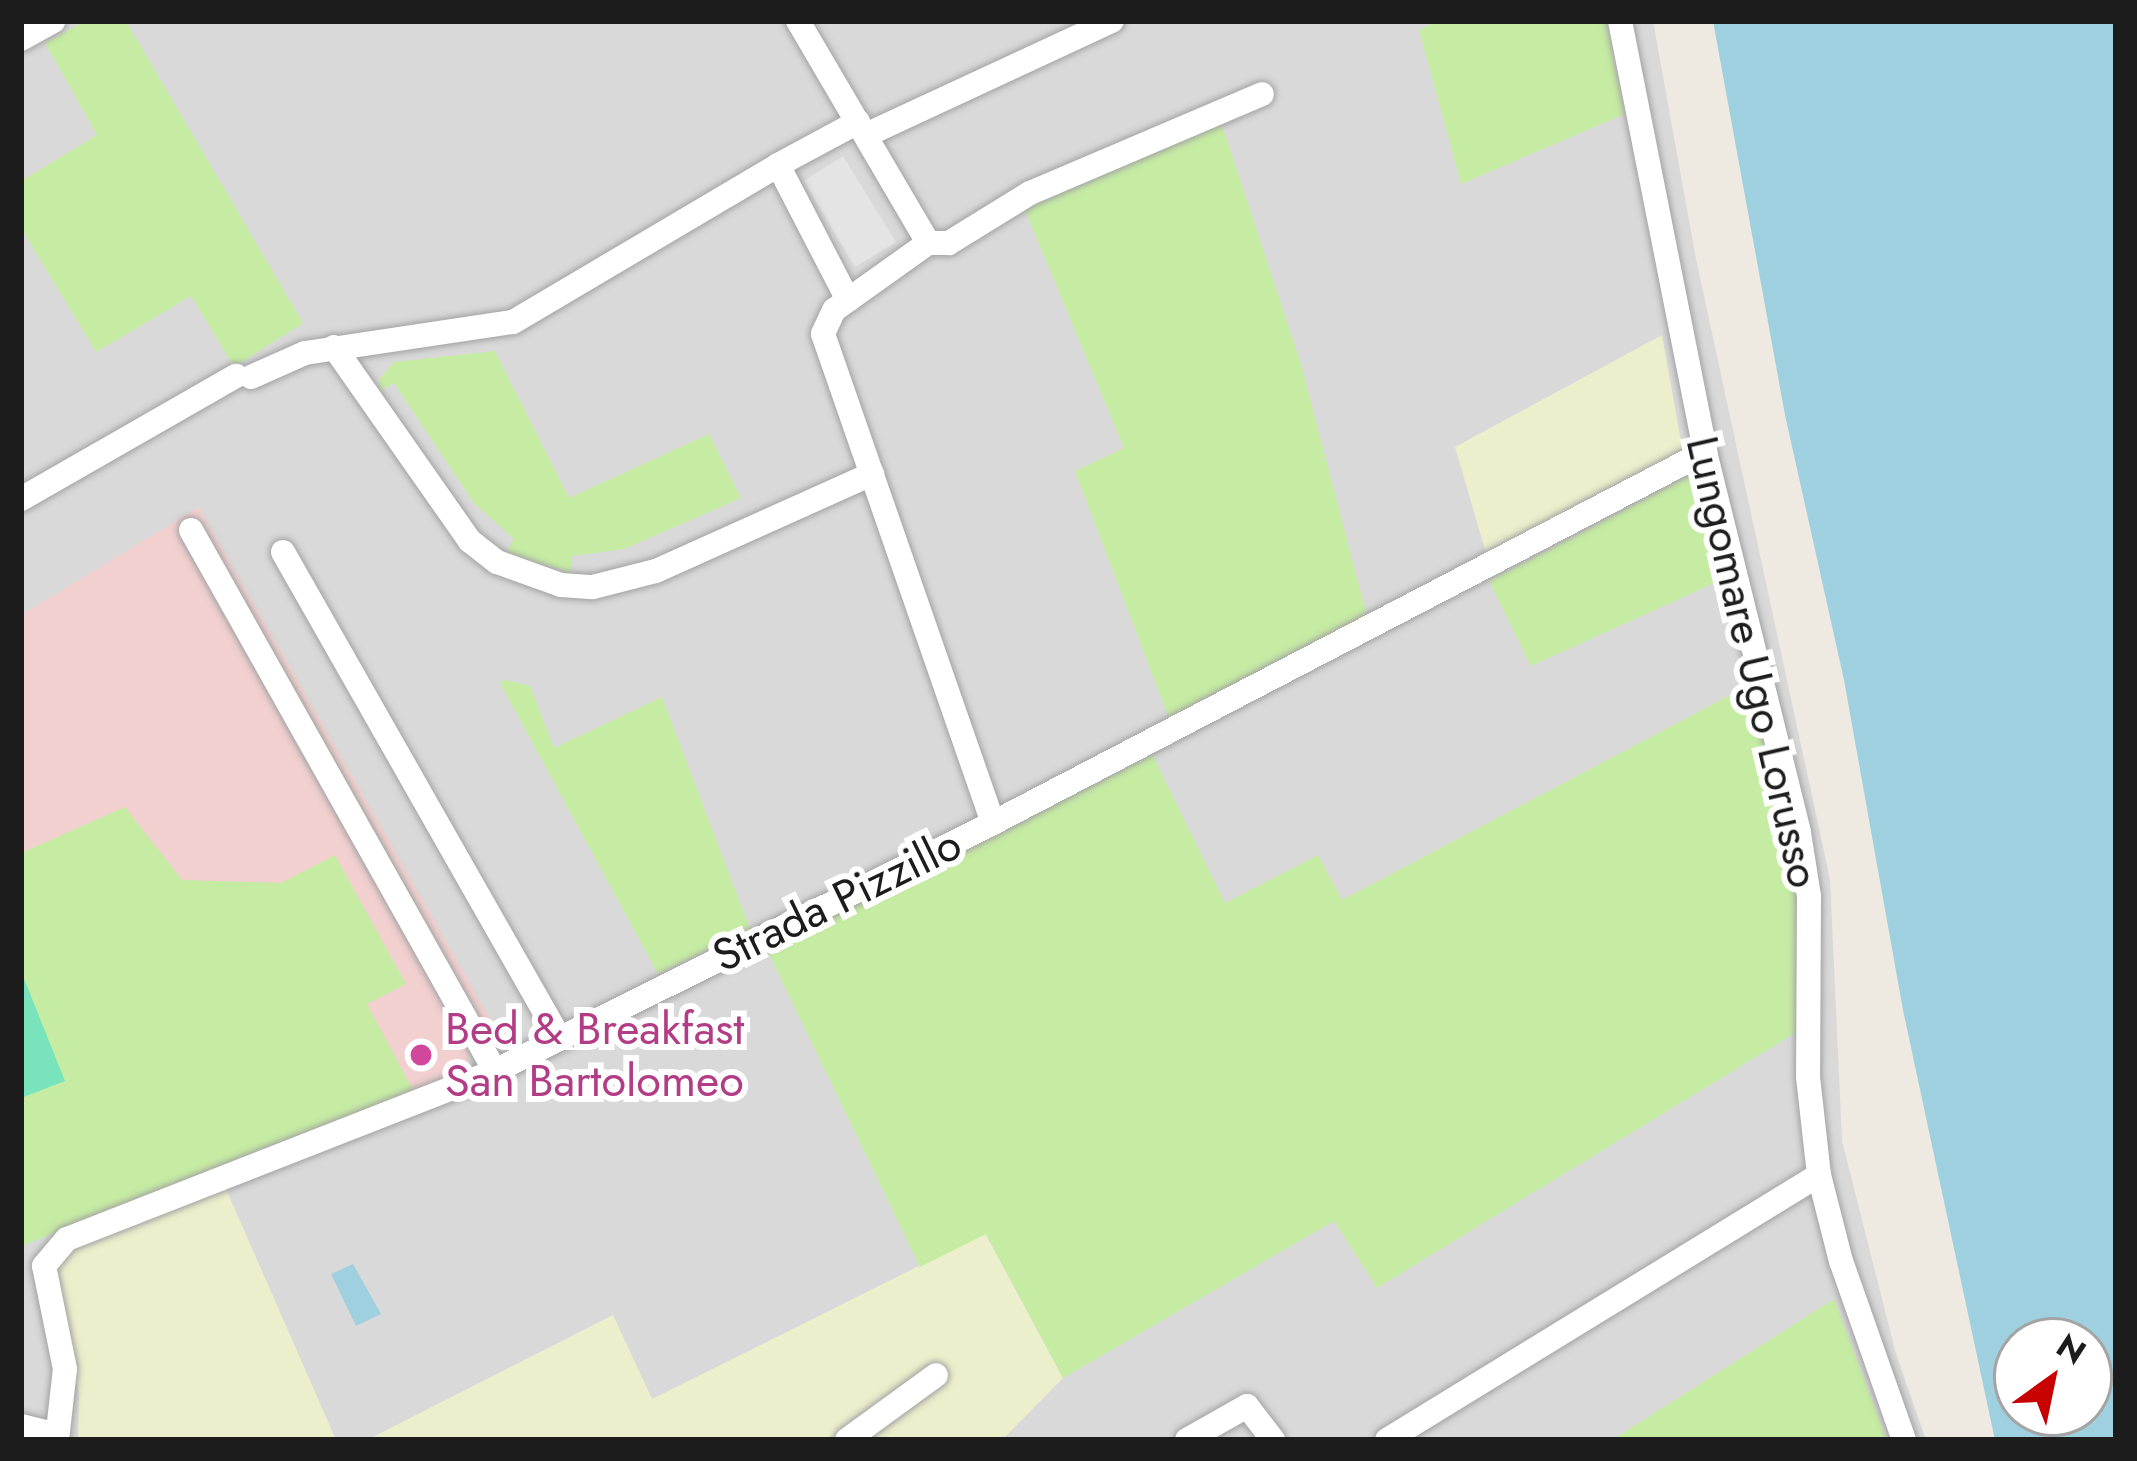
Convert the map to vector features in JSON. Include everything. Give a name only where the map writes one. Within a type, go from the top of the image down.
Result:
[{"type":"street","points":[[22,37],[53,21]]},
{"type":"street","points":[[798,21],[928,243]]},
{"type":"street","points":[[21,499],[244,376],[292,358],[334,347],[513,322],[778,164],[1112,21]]},
{"type":"street","name":"Lungomare Ugo Lorusso","points":[[1620,21],[1705,452],[1799,833],[1809,896],[1808,1077],[1819,1174],[1841,1261],[1904,1440]]},
{"type":"street","points":[[994,823],[824,334],[834,310],[928,243],[949,243],[1030,193],[1262,94]]},
{"type":"street","points":[[778,164],[848,300]]},
{"type":"street","points":[[334,347],[470,541],[497,562],[561,585],[592,586],[656,571],[872,474]]},
{"type":"street","name":"Strada Pizzillo","points":[[57,1437],[65,1369],[44,1266],[68,1239],[496,1071],[994,823],[1705,452]]},
{"type":"street","points":[[191,530],[496,1071]]},
{"type":"street","points":[[283,552],[560,1039]]},
{"type":"street","points":[[1387,1440],[1819,1174]]},
{"type":"street","points":[[847,1440],[936,1376]]},
{"type":"street","points":[[1187,1440],[1247,1406],[1273,1440]]},
{"type":"street","points":[[21,1426],[57,1437]]},
{"type":"shaded area","points":[[21,21],[1653,21],[1696,259],[1830,879],[1842,1141],[1896,1354],[1926,1440],[21,1440]]},
{"type":"shaded area","points":[[843,156],[896,242],[855,267],[804,181]]},
{"type":"shaded area","points":[[199,507],[499,1034],[467,1051],[470,1069],[415,1094],[367,1004],[405,983],[281,883],[181,880],[21,853],[21,615]]},
{"type":"green space","points":[[85,21],[126,21],[303,323],[234,367],[191,296],[96,352],[21,228],[21,181],[97,135],[45,43]]},
{"type":"green space","points":[[1438,21],[1606,21],[1625,114],[1461,184],[1419,30]]},
{"type":"green space","points":[[1220,119],[1301,364],[1367,616],[1170,721],[1075,471],[1124,448],[1024,208]]},
{"type":"green space","points":[[1662,335],[1683,452],[1486,553],[1455,447]]},
{"type":"green space","points":[[495,351],[569,498],[709,434],[741,498],[624,549],[572,556],[572,573],[506,553],[514,539],[474,503],[394,383],[380,391],[379,380],[394,362]]},
{"type":"green space","points":[[1690,475],[1721,580],[1531,666],[1489,581]]},
{"type":"green space","points":[[500,683],[530,686],[554,748],[662,697],[750,929],[658,974]]},
{"type":"green space","points":[[1751,684],[1795,863],[1795,1033],[1377,1288],[1334,1221],[1063,1378],[986,1234],[920,1267],[766,948],[1152,754],[1225,903],[1318,855],[1342,900]]},
{"type":"green space","points":[[125,807],[182,880],[281,883],[335,855],[406,984],[367,1004],[415,1094],[21,1246],[21,853]]},
{"type":"green space","points":[[21,971],[65,1081],[21,1098]]},
{"type":"green space","points":[[226,1189],[336,1440],[78,1440],[79,1394],[55,1270],[64,1251]]},
{"type":"green space","points":[[985,1233],[1063,1378],[1002,1440],[869,1440],[864,1434],[836,1440],[367,1440],[613,1315],[652,1399]]},
{"type":"green space","points":[[1834,1299],[1887,1440],[1612,1440]]},
{"type":"water","points":[[1713,21],[2116,21],[2116,1440],[1995,1440],[2113,1437],[2113,1317],[1993,1317],[1993,1431],[1903,1010],[1844,680],[1785,415]]},
{"type":"water","points":[[353,1264],[381,1314],[356,1326],[331,1274]]},
{"type":"place","name":"Bed & Breakfast San Bartolomeo","points":[[421,1055]]}]
